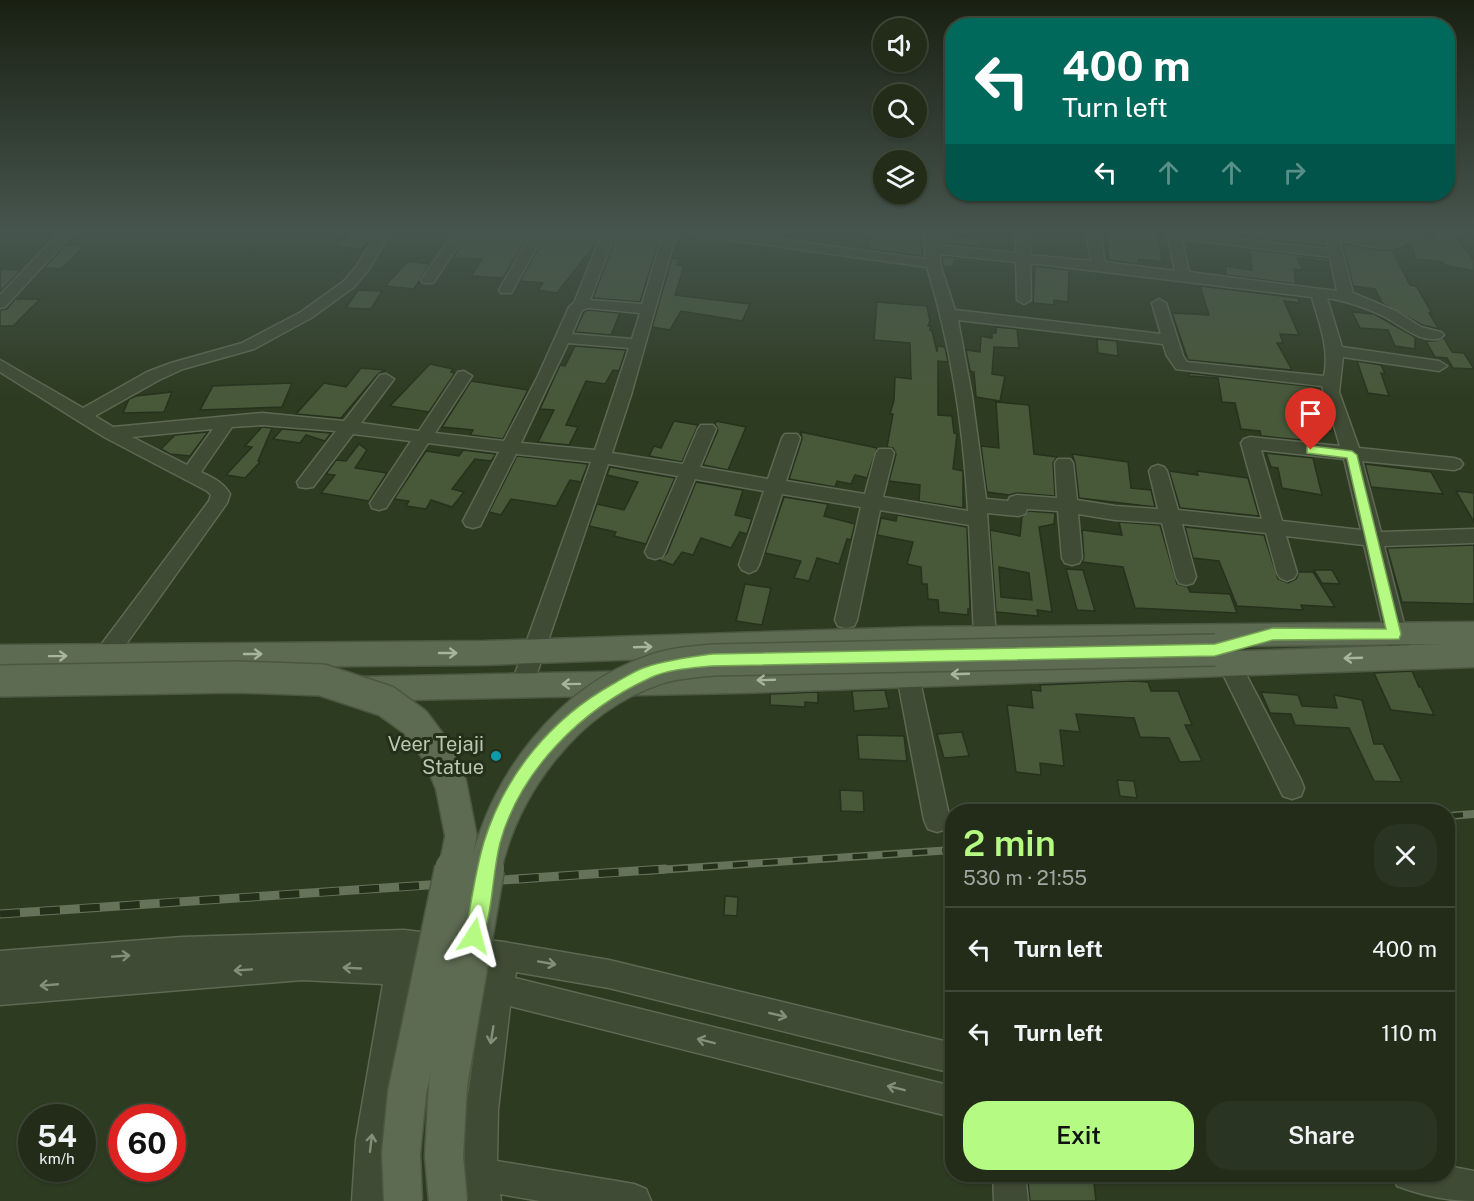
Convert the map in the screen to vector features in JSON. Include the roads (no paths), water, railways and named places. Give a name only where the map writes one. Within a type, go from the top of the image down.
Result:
[{"type":"main road","points":[[448,1201],[444,1155],[447,1089],[492,842],[511,796],[538,755],[567,725],[600,699],[647,672],[678,664],[712,660],[1222,657],[1313,659],[1474,633]]},
{"type":"main road","points":[[0,657],[533,651],[985,637],[1273,634],[1474,655]]},
{"type":"main road","points":[[0,695],[908,676],[1222,657],[1273,634]]},
{"type":"main road","points":[[0,681],[238,677],[322,680],[386,701],[415,722],[438,753],[447,774],[461,836],[407,1093],[401,1153],[403,1201]]},
{"type":"street","points":[[0,304],[16,287]]},
{"type":"street","points":[[82,416],[153,376],[194,360],[248,346],[306,315],[345,287]]},
{"type":"street","points":[[580,297],[584,287]]},
{"type":"street","points":[[473,521],[510,448],[584,287]]},
{"type":"street","points":[[522,685],[623,395],[654,287]]},
{"type":"street","points":[[941,287],[949,314],[964,396],[978,513],[985,637]]},
{"type":"street","points":[[1023,287],[1024,300]]},
{"type":"street","points":[[1271,287],[1346,297],[1391,314],[1416,330],[1436,335]]},
{"type":"street","points":[[1343,287],[1346,297]]},
{"type":"street","points":[[1318,293],[1335,351],[1335,368],[1329,382],[1352,455],[1398,646]]},
{"type":"street","points":[[580,297],[647,309]]},
{"type":"street","points":[[1159,303],[1175,356],[1182,366],[1329,382]]},
{"type":"street","points":[[949,314],[1170,340]]},
{"type":"street","points":[[562,338],[637,344]]},
{"type":"street","points":[[1335,351],[1438,366]]},
{"type":"street","points":[[0,365],[110,433],[214,486],[221,494],[218,503],[106,655]]},
{"type":"street","points":[[379,503],[464,376]]},
{"type":"street","points":[[306,482],[386,379]]},
{"type":"street","points":[[110,433],[262,419],[601,457],[872,502],[978,513],[1018,509],[1017,502],[1272,526],[1373,539],[1474,536]]},
{"type":"street","points":[[190,474],[227,422]]},
{"type":"street","points":[[655,552],[707,429]]},
{"type":"street","points":[[748,565],[791,438]]},
{"type":"street","points":[[1287,573],[1250,443],[1454,464]]},
{"type":"street","points":[[846,620],[885,453]]},
{"type":"street","points":[[1064,463],[1072,558]]},
{"type":"street","points":[[1158,471],[1186,577]]},
{"type":"street","points":[[1222,657],[1292,788]]},
{"type":"street","points":[[908,676],[937,820]]},
{"type":"street","points":[[0,965],[182,951],[402,957],[504,956],[609,974],[945,1056]]},
{"type":"street","points":[[504,956],[484,1081],[482,1187],[634,1201]]},
{"type":"street","points":[[365,1198],[375,1118],[390,1041],[402,957]]},
{"type":"street","points":[[0,990],[402,957],[499,989],[945,1100]]},
{"type":"street","points":[[1010,1182],[1011,1201]]},
{"type":"street","points":[[1446,1182],[1474,1188]]},
{"type":"railway","points":[[1455,815],[1474,814]]},
{"type":"railway","points":[[643,871],[945,850]]},
{"type":"railway","points":[[0,914],[665,869]]},
{"type":"place","name":"Veer Tejaji Statue","points":[[496,756]]}]
